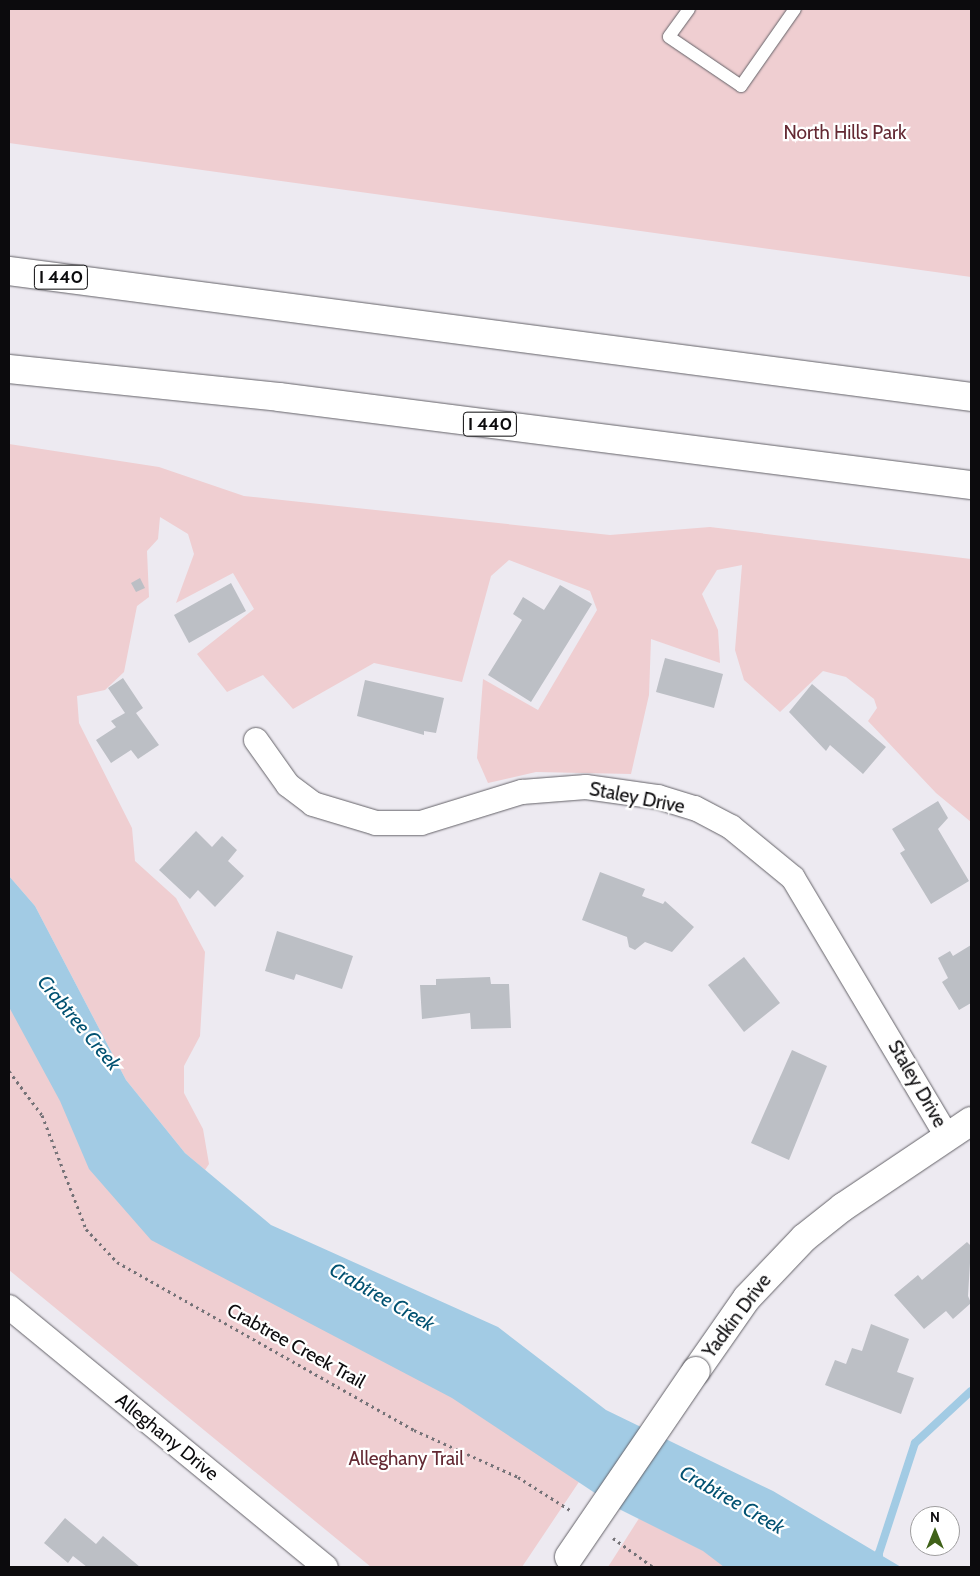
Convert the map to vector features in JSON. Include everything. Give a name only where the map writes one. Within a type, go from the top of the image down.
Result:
[{"type":"main road","name":"I 440","points":[[9,271],[971,396]]},
{"type":"main road","name":"I 440","points":[[9,368],[279,397],[971,485]]},
{"type":"main road","name":"Yadkin Drive","points":[[565,1562],[747,1298],[804,1238],[971,1121]]},
{"type":"street","name":"Staley Drive","points":[[256,740],[288,785],[313,804],[376,823],[421,823],[522,792],[586,787],[658,798],[695,808],[730,827],[793,878],[948,1136]]},
{"type":"street","name":"Alleghany Drive","points":[[9,1307],[326,1567]]},
{"type":"lane","points":[[689,9],[669,37],[742,86],[795,9]]},
{"type":"path","name":"Crabtree Creek Trail","points":[[9,1071],[42,1115],[86,1229],[117,1262],[414,1430],[518,1477],[575,1514]]},
{"type":"path","points":[[607,1534],[653,1567]]},
{"type":"green space","name":"North Hills Park","points":[[9,9],[971,9],[971,277],[9,143]]},
{"type":"green space","points":[[9,444],[159,467],[244,496],[610,535],[710,527],[971,559],[971,822],[936,793],[868,721],[877,708],[874,699],[846,677],[823,671],[780,712],[744,680],[735,650],[742,565],[717,570],[702,594],[718,630],[720,663],[651,639],[649,695],[631,774],[536,772],[488,783],[477,758],[483,679],[538,710],[597,610],[590,591],[509,560],[491,576],[462,682],[374,663],[293,709],[263,675],[227,692],[197,654],[254,609],[233,573],[176,603],[194,554],[188,534],[160,517],[158,539],[147,551],[149,597],[137,606],[124,672],[105,690],[77,696],[79,723],[132,828],[135,861],[176,898],[205,952],[200,1036],[184,1066],[184,1093],[203,1129],[209,1164],[205,1170],[185,1153],[126,1080],[35,906],[9,876]]},
{"type":"green space","name":"Alleghany Trail","points":[[9,929],[109,1116],[599,1452],[522,1567],[371,1567],[9,1270]]},
{"type":"green space","points":[[659,1487],[801,1567],[608,1567]]},
{"type":"water","name":"Crabtree Creek","points":[[9,876],[35,906],[126,1080],[185,1153],[271,1225],[498,1327],[606,1410],[773,1491],[901,1567],[724,1567],[703,1551],[619,1509],[452,1398],[151,1240],[89,1169],[60,1101],[9,1007]]},
{"type":"building","points":[[140,578],[145,588],[136,592],[131,583]]},
{"type":"building","points":[[231,583],[246,611],[189,643],[174,615]]},
{"type":"building","points":[[560,585],[592,604],[531,702],[488,675],[522,620],[513,614],[523,597],[544,610]]},
{"type":"building","points":[[665,658],[723,674],[714,708],[656,692]]},
{"type":"building","points":[[123,678],[143,708],[136,713],[159,745],[138,759],[131,750],[111,763],[96,740],[116,727],[111,721],[125,713],[108,688]]},
{"type":"building","points":[[365,680],[444,698],[436,733],[424,731],[424,735],[357,716]]},
{"type":"building","points":[[812,684],[886,747],[863,774],[830,745],[826,751],[789,712]]},
{"type":"building","points":[[938,801],[948,818],[938,829],[969,881],[931,904],[900,853],[905,850],[892,829]]},
{"type":"building","points":[[196,831],[212,847],[222,836],[237,850],[228,861],[244,876],[215,907],[198,890],[190,899],[159,870]]},
{"type":"building","points":[[600,872],[645,889],[642,896],[663,904],[665,901],[694,927],[672,952],[645,942],[635,950],[629,947],[627,937],[582,920]]},
{"type":"building","points":[[277,931],[353,956],[342,989],[296,974],[294,980],[265,971]]},
{"type":"building","points":[[971,945],[971,1003],[959,1010],[942,982],[948,978],[938,958],[950,951],[953,956]]},
{"type":"building","points":[[744,957],[780,1003],[744,1032],[708,985]]},
{"type":"building","points":[[490,977],[491,984],[509,984],[511,1028],[471,1029],[470,1013],[422,1019],[420,985],[436,985],[436,979]]},
{"type":"building","points":[[792,1050],[827,1066],[789,1160],[751,1143]]},
{"type":"building","points":[[967,1242],[971,1246],[968,1296],[971,1303],[953,1319],[946,1311],[924,1329],[894,1295],[918,1275],[922,1280]]},
{"type":"building","points":[[871,1324],[909,1339],[897,1372],[914,1378],[901,1414],[825,1385],[835,1360],[846,1364],[852,1348],[862,1351]]},
{"type":"building","points":[[65,1518],[96,1544],[103,1536],[140,1567],[87,1567],[73,1556],[68,1563],[44,1543]]},
{"type":"waterway","points":[[879,1567],[879,1553],[915,1443],[971,1391]]}]
